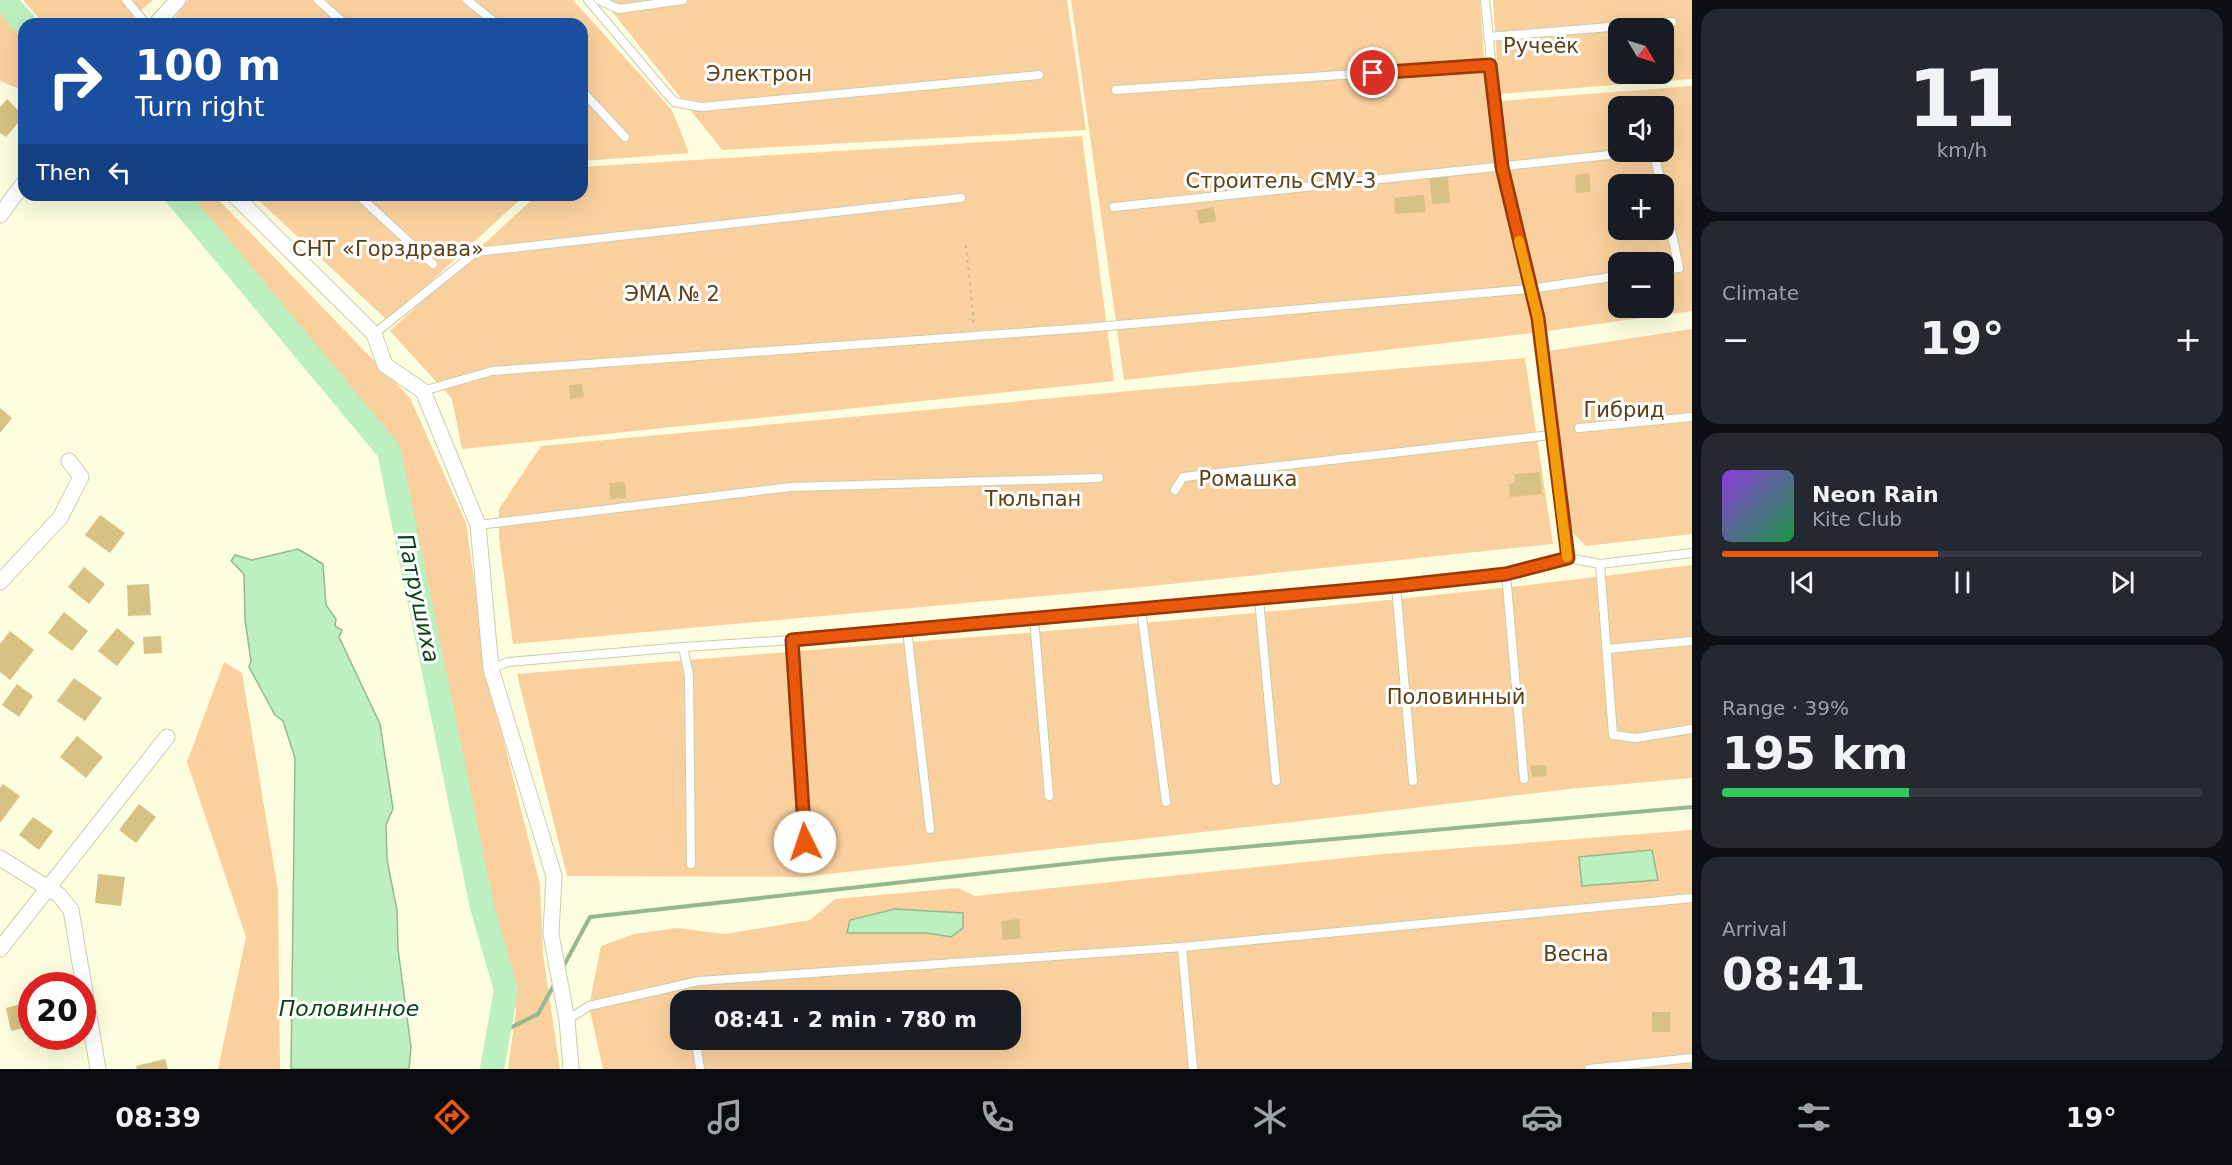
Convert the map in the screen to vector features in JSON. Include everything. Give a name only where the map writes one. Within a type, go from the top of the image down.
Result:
[{"type":"street","points":[[165,18],[178,0]]},
{"type":"street","points":[[0,215],[18,191]]},
{"type":"street","points":[[240,201],[374,334],[386,365],[423,391],[477,525],[491,669],[554,876],[551,934],[567,1020],[571,1069]]},
{"type":"street","points":[[0,582],[60,518],[81,477],[69,461]]},
{"type":"street","points":[[0,949],[167,738]]},
{"type":"street","points":[[0,858],[59,895],[71,910],[98,1069]]},
{"type":"lane","points":[[128,0],[139,18]]},
{"type":"lane","points":[[318,0],[338,18]]},
{"type":"lane","points":[[467,0],[490,18]]},
{"type":"lane","points":[[588,0],[674,102],[701,107],[1039,75]]},
{"type":"lane","points":[[599,0],[619,9],[683,0]]},
{"type":"lane","points":[[1485,0],[1502,167],[1538,318],[1550,435],[1568,558]]},
{"type":"lane","points":[[1488,37],[1608,27]]},
{"type":"lane","points":[[1116,90],[1490,65]]},
{"type":"lane","points":[[588,98],[626,137]]},
{"type":"lane","points":[[1114,207],[1608,155]]},
{"type":"lane","points":[[374,334],[476,252],[962,198]]},
{"type":"lane","points":[[365,201],[433,264]]},
{"type":"lane","points":[[1672,240],[1678,268],[1674,269]]},
{"type":"lane","points":[[423,391],[492,371],[975,334],[1085,328],[1530,289],[1608,277]]},
{"type":"lane","points":[[1579,428],[1692,417]]},
{"type":"lane","points":[[1175,490],[1183,477],[1550,435]]},
{"type":"lane","points":[[477,525],[791,487],[1099,478]]},
{"type":"lane","points":[[491,669],[508,662],[1034,620],[1396,586],[1506,574],[1568,558],[1600,564],[1692,553]]},
{"type":"lane","points":[[1600,564],[1613,735],[1636,738],[1692,729]]},
{"type":"lane","points":[[1506,574],[1524,779]]},
{"type":"lane","points":[[1396,586],[1413,781]]},
{"type":"lane","points":[[1259,599],[1276,781]]},
{"type":"lane","points":[[1141,609],[1166,802]]},
{"type":"lane","points":[[1034,620],[1049,796]]},
{"type":"lane","points":[[907,630],[930,829]]},
{"type":"lane","points":[[792,640],[805,842]]},
{"type":"lane","points":[[1607,649],[1692,641]]},
{"type":"lane","points":[[683,647],[689,675],[691,864]]},
{"type":"lane","points":[[567,1020],[590,1006],[699,981],[1182,947],[1692,898]]},
{"type":"lane","points":[[1182,947],[1193,1069]]},
{"type":"lane","points":[[697,1050],[700,1069]]},
{"type":"lane","points":[[1589,1069],[1692,1058]]},
{"type":"path","points":[[966,245],[975,334]]},
{"type":"green space","points":[[23,0],[153,0],[132,18],[39,18]]},
{"type":"green space","points":[[188,0],[573,0],[672,110],[689,153],[588,161],[588,18],[174,18]]},
{"type":"green space","name":"Электрон","points":[[603,0],[1067,0],[1086,130],[722,150]]},
{"type":"green space","name":"Строитель СМУ-3","points":[[1071,0],[1480,0],[1487,102],[1692,86],[1692,311],[1674,313],[1674,252],[1608,252],[1608,318],[1641,318],[1533,333],[1124,380]]},
{"type":"green space","name":"Ручеёк","points":[[1493,0],[1692,0],[1692,79],[1674,80],[1674,18],[1608,18],[1608,84],[1628,84],[1499,94]]},
{"type":"green space","points":[[0,11],[18,30],[18,88],[0,81]]},
{"type":"green space","name":"ЭМА № 2","points":[[1082,136],[1114,381],[462,449],[452,399],[390,331],[531,201],[588,201],[588,167]]},
{"type":"green space","points":[[188,201],[220,201],[410,398],[466,523],[487,674],[540,885],[543,954],[560,1069],[508,1069],[516,1010],[449,711],[397,449]]},
{"type":"green space","name":"СНТ «Горздрава»","points":[[259,201],[518,201],[388,321]]},
{"type":"green space","name":"Гибрид","points":[[1692,329],[1692,534],[1586,546],[1569,529],[1548,351]]},
{"type":"green space","name":"Тюльпан","points":[[1525,358],[1553,544],[1142,587],[513,644],[499,539],[499,509],[541,446],[1129,391]]},
{"type":"green space","name":"Половинный","points":[[1692,565],[1692,778],[1569,789],[801,877],[567,876],[517,674],[1252,613],[1546,583]]},
{"type":"green space","points":[[224,662],[242,673],[278,890],[280,1069],[218,1069],[246,937],[187,762]]},
{"type":"green space","name":"Весна","points":[[1692,830],[1692,1069],[603,1069],[589,1006],[601,946],[634,934],[677,928],[725,934],[810,920],[835,899],[958,888],[975,896],[1383,854]]},
{"type":"water","name":"Половинное","points":[[298,549],[323,564],[326,605],[336,619],[335,626],[342,630],[339,637],[380,724],[393,809],[386,825],[387,860],[397,910],[398,949],[411,1047],[409,1069],[291,1069],[295,758],[283,721],[275,715],[249,667],[251,661],[245,619],[244,574],[231,561],[235,555],[252,560]]},
{"type":"water","points":[[1652,850],[1658,880],[1582,886],[1579,857]]},
{"type":"water","points":[[895,909],[963,913],[963,928],[951,937],[927,933],[847,933],[850,920]]},
{"type":"building","points":[[7,99],[18,110],[18,123],[6,137],[0,133],[0,107]]},
{"type":"building","points":[[1589,173],[1591,192],[1576,193],[1575,175]]},
{"type":"building","points":[[1448,176],[1450,203],[1432,204],[1430,177]]},
{"type":"building","points":[[1424,195],[1426,212],[1395,214],[1394,198]]},
{"type":"building","points":[[1214,207],[1216,221],[1199,224],[1197,210]]},
{"type":"building","points":[[582,384],[584,397],[570,399],[569,385]]},
{"type":"building","points":[[0,408],[12,418],[0,433]]},
{"type":"building","points":[[1540,472],[1542,494],[1510,497],[1509,484],[1515,483],[1514,474]]},
{"type":"building","points":[[625,482],[626,498],[610,499],[609,483]]},
{"type":"building","points":[[100,515],[125,533],[110,553],[85,535]]},
{"type":"building","points":[[84,567],[105,584],[89,604],[68,587]]},
{"type":"building","points":[[149,584],[151,615],[128,616],[127,585]]},
{"type":"building","points":[[64,612],[88,631],[72,651],[48,633]]},
{"type":"building","points":[[117,628],[135,643],[117,666],[98,651]]},
{"type":"building","points":[[10,631],[34,650],[10,680],[0,672],[0,644]]},
{"type":"building","points":[[161,636],[162,653],[144,654],[143,637]]},
{"type":"building","points":[[74,678],[102,698],[85,721],[57,701]]},
{"type":"building","points":[[17,684],[33,696],[19,717],[2,705]]},
{"type":"building","points":[[77,736],[103,757],[86,778],[60,757]]},
{"type":"building","points":[[1530,766],[1546,766],[1547,776],[1532,777]]},
{"type":"building","points":[[3,784],[20,796],[0,823],[0,788]]},
{"type":"building","points":[[139,804],[156,817],[136,843],[119,830]]},
{"type":"building","points":[[33,817],[53,831],[39,850],[19,835]]},
{"type":"building","points":[[98,874],[125,877],[121,906],[95,903]]},
{"type":"building","points":[[1019,919],[1021,938],[1003,940],[1001,921]]},
{"type":"building","points":[[18,1005],[18,1029],[11,1031],[6,1008]]},
{"type":"building","points":[[1652,1012],[1670,1012],[1670,1032],[1652,1032]]},
{"type":"building","points":[[165,1059],[168,1069],[137,1069],[136,1066]]},
{"type":"waterway","name":"Патрушиха","points":[[4,0],[20,18]]},
{"type":"waterway","name":"Патрушиха","points":[[181,201],[389,451],[482,907],[506,990],[492,1069]]},
{"type":"waterway","points":[[562,969],[590,917],[1111,859],[1692,807]]},
{"type":"waterway","points":[[498,1034],[538,1014],[555,983]]},
{"type":"slow traffic","points":[[1519,241],[1538,318],[1550,435],[1567,557]]},
{"type":"route","points":[[805,842],[792,640],[1396,586],[1506,574],[1568,558],[1550,435],[1538,318],[1502,167],[1490,65],[1373,73]]},
{"type":"park label","name":"Ромашка","points":[[1248,479]]}]
